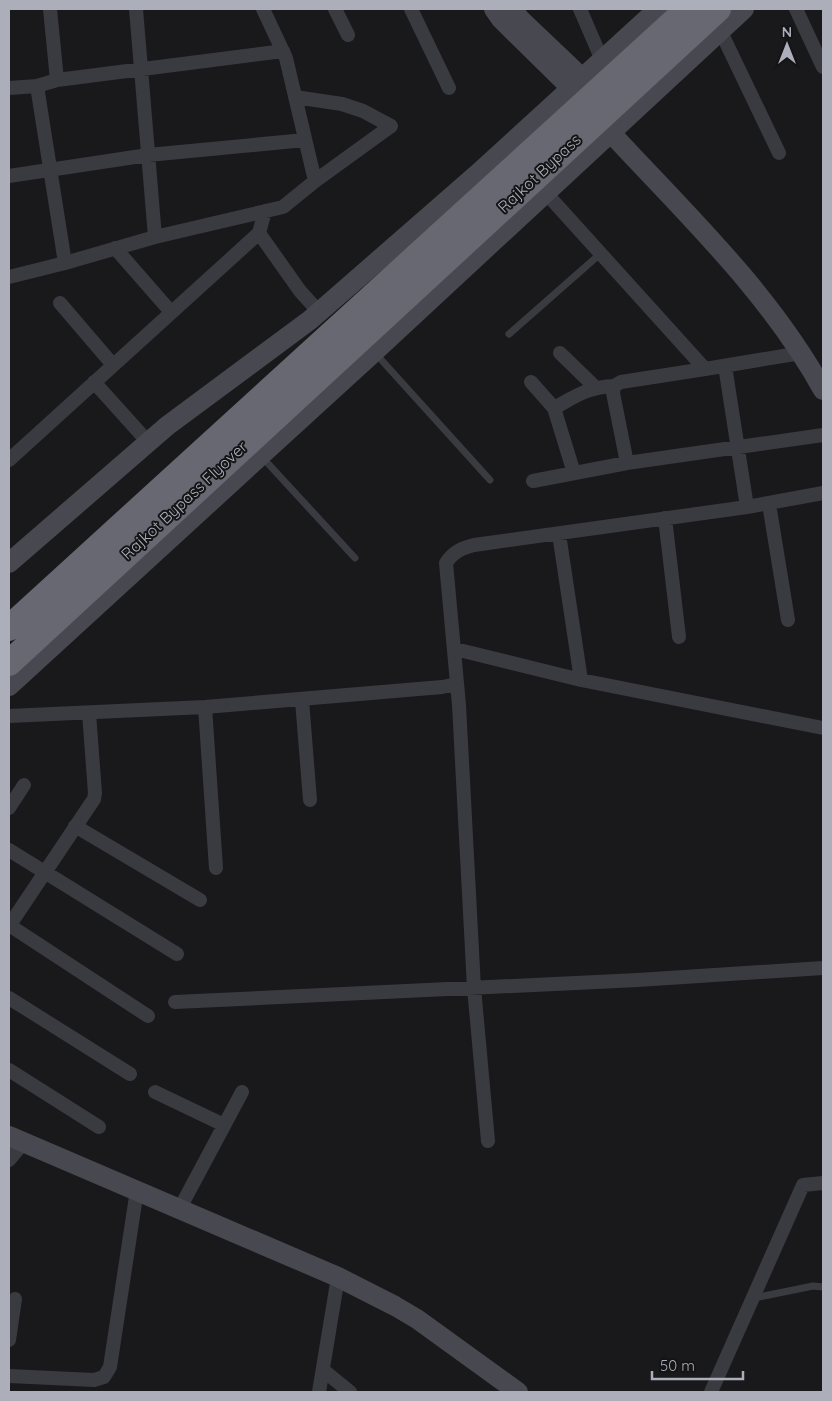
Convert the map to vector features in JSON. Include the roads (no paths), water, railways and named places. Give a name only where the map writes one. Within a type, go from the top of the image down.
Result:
[{"type":"highway","name":"Rajkot Bypass","points":[[348,333],[688,9]]},
{"type":"highway","name":"Rajkot Bypass","points":[[348,333],[394,307],[719,20]]},
{"type":"highway","points":[[394,307],[430,299]]},
{"type":"highway","name":"Rajkot Bypass Flyover","points":[[9,628],[274,401],[348,333]]},
{"type":"highway","name":"Rajkot Bypass Flyover","points":[[9,663],[274,401]]},
{"type":"street","points":[[50,9],[57,80]]},
{"type":"street","points":[[136,9],[155,236]]},
{"type":"street","points":[[263,9],[286,58],[315,182]]},
{"type":"street","points":[[335,9],[348,35]]},
{"type":"street","points":[[411,9],[449,88]]},
{"type":"street","points":[[494,9],[501,19],[577,83]]},
{"type":"street","points":[[512,9],[577,83]]},
{"type":"street","points":[[580,9],[602,60]]},
{"type":"street","points":[[9,563],[148,442],[348,333],[430,299],[615,129],[719,20],[744,9]]},
{"type":"street","points":[[796,9],[823,67]]},
{"type":"street","points":[[9,686],[260,454],[348,333],[483,170],[652,11]]},
{"type":"street","points":[[719,20],[780,153]]},
{"type":"street","points":[[9,88],[37,86],[57,80],[283,52]]},
{"type":"street","points":[[37,86],[65,263]]},
{"type":"street","points":[[9,277],[65,263],[155,236],[283,207],[392,126],[363,111],[342,104],[295,97]]},
{"type":"street","points":[[615,129],[762,299],[801,353],[823,390]]},
{"type":"street","points":[[615,129],[724,239],[791,319],[823,367]]},
{"type":"street","points":[[9,176],[148,155],[305,140]]},
{"type":"street","points":[[545,192],[705,369]]},
{"type":"street","points":[[9,460],[259,233],[265,211]]},
{"type":"street","points":[[259,233],[300,291],[348,333]]},
{"type":"street","points":[[115,248],[171,312]]},
{"type":"street","points":[[60,302],[113,365]]},
{"type":"street","points":[[560,353],[595,387]]},
{"type":"street","points":[[554,408],[595,387],[614,386],[621,382],[801,353]]},
{"type":"street","points":[[725,366],[747,507]]},
{"type":"street","points":[[94,382],[148,442]]},
{"type":"street","points":[[531,382],[554,408],[574,473]]},
{"type":"street","points":[[614,386],[613,392],[627,463]]},
{"type":"street","points":[[533,481],[627,463],[823,435]]},
{"type":"street","points":[[488,1141],[474,988],[455,649],[446,563],[451,555],[466,547],[769,504],[823,494]]},
{"type":"street","points":[[769,504],[788,620]]},
{"type":"street","points":[[665,518],[679,638]]},
{"type":"street","points":[[559,534],[581,680]]},
{"type":"street","points":[[455,649],[581,680],[823,728]]},
{"type":"street","points":[[9,716],[205,707],[442,688],[457,684]]},
{"type":"street","points":[[302,700],[310,800]]},
{"type":"street","points":[[205,707],[216,868]]},
{"type":"street","points":[[89,713],[95,793],[91,803],[9,926],[148,1016]]},
{"type":"street","points":[[9,808],[24,785]]},
{"type":"street","points":[[76,826],[200,900]]},
{"type":"street","points":[[9,850],[177,954]]},
{"type":"street","points":[[176,1002],[638,980],[823,968]]},
{"type":"street","points":[[9,998],[130,1074]]},
{"type":"street","points":[[9,1070],[100,1127]]},
{"type":"street","points":[[154,1092],[224,1125]]},
{"type":"street","points":[[180,1208],[242,1092]]},
{"type":"street","points":[[9,1160],[17,1139],[338,1277],[417,1319],[518,1392]]},
{"type":"street","points":[[712,1392],[803,1185],[823,1183]]},
{"type":"street","points":[[9,1376],[94,1380],[104,1377],[110,1367],[137,1190]]},
{"type":"street","points":[[319,1392],[338,1277]]},
{"type":"street","points":[[9,1340],[15,1299]]},
{"type":"street","points":[[323,1370],[350,1392]]},
{"type":"lane","points":[[509,334],[600,254]]},
{"type":"lane","points":[[348,333],[490,480]]},
{"type":"lane","points":[[260,454],[355,558]]},
{"type":"lane","points":[[753,1298],[812,1286],[823,1287]]}]
